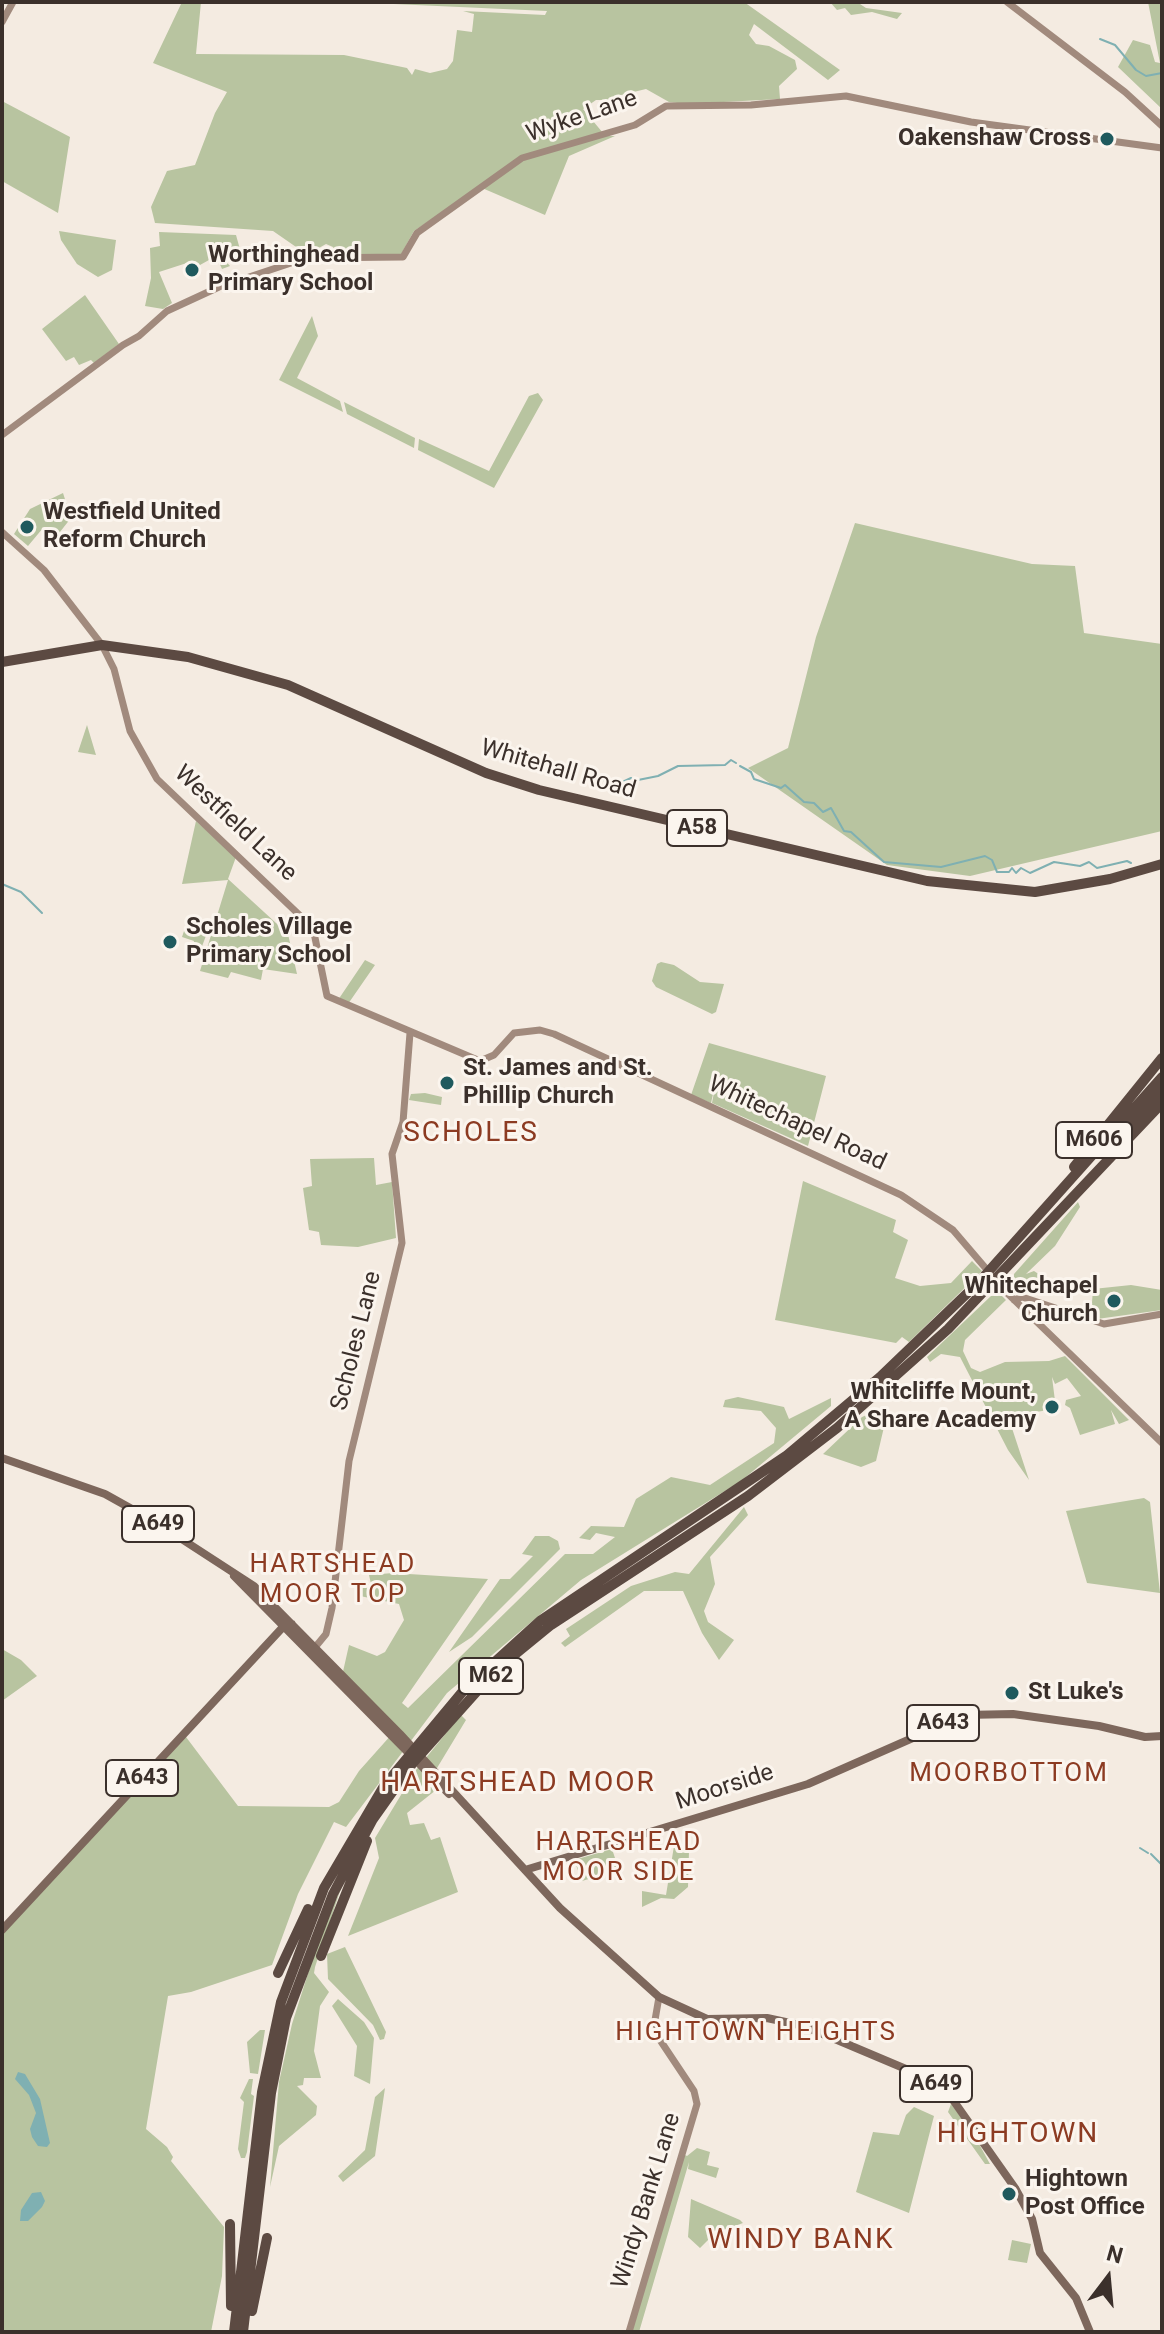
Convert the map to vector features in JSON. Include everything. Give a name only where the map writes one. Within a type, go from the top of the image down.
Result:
[{"type":"highway","name":"Whitehall Road","points":[[2,662],[102,645],[188,657],[288,685],[460,762],[539,790],[927,881],[1035,892],[1110,879],[1162,864]]},
{"type":"highway","name":"A58","points":[[1035,892],[1110,885],[1162,871]]},
{"type":"highway","name":"M606","points":[[1032,1223],[1111,1118],[1161,1059]]},
{"type":"highway","name":"M62","points":[[232,2332],[262,2092],[273,2033],[303,1938],[354,1831],[406,1756],[464,1690],[559,1608],[724,1500],[834,1417],[980,1281],[1162,1077]]},
{"type":"highway","name":"M62","points":[[246,2332],[271,2093],[286,2018],[333,1894],[359,1843],[396,1786],[431,1740],[496,1670],[592,1596],[725,1512],[824,1438],[948,1329],[1049,1223],[1162,1089]]},
{"type":"highway","name":"M606","points":[[1049,1223],[1162,1103]]},
{"type":"highway","points":[[321,1956],[352,1875],[396,1786]]},
{"type":"highway","points":[[278,1973],[324,1876],[354,1831]]},
{"type":"highway","points":[[230,2224],[232,2332]]},
{"type":"highway","points":[[246,2332],[267,2238]]},
{"type":"main road","points":[[2,22],[13,2]]},
{"type":"main road","points":[[1007,2],[1125,92],[1162,126]]},
{"type":"main road","name":"Wyke Lane","points":[[2,435],[136,339],[167,311],[219,287],[306,258],[403,257],[417,233],[522,158],[635,125],[666,106],[751,105],[846,96],[982,124],[1162,148]]},
{"type":"main road","name":"Westfield Lane","points":[[2,532],[44,570],[102,645],[114,669],[130,731],[140,753],[174,797],[220,836],[313,928],[327,996],[410,1033]]},
{"type":"main road","name":"Whitechapel Road","points":[[410,1033],[480,1061],[494,1055],[514,1033],[544,1031],[896,1192],[928,1210],[975,1253],[1006,1292],[1162,1443]]},
{"type":"main road","name":"Scholes Lane","points":[[312,1651],[326,1634],[332,1608],[349,1461],[402,1243],[392,1154],[403,1122],[410,1033]]},
{"type":"main road","points":[[1014,1300],[1031,1300],[1104,1324],[1162,1314]]},
{"type":"main road","name":"A649","points":[[2,1458],[96,1490],[157,1523],[225,1567],[270,1602],[287,1626]]},
{"type":"main road","name":"A649","points":[[225,1567],[397,1737],[603,1950],[659,1997],[707,2019],[767,2018],[804,2026],[932,2080],[953,2100],[1015,2188],[1032,2219],[1040,2253],[1076,2298],[1090,2332]]},
{"type":"main road","name":"A643","points":[[2,1930],[287,1626]]},
{"type":"main road","name":"Moorside","points":[[525,1870],[808,1784],[965,1715],[987,1712],[1049,1719],[1159,1737]]},
{"type":"main road","name":"Windy Bank Lane","points":[[629,2332],[697,2104],[694,2091],[660,2040],[655,2020],[659,1997]]},
{"type":"green space","points":[[182,2],[201,2],[196,54],[344,55],[407,68],[412,75],[415,69],[430,73],[447,69],[453,61],[457,30],[472,32],[474,14],[463,11],[545,15],[547,11],[350,2],[744,2],[840,70],[828,80],[754,24],[749,35],[756,44],[769,46],[795,60],[797,69],[779,86],[780,99],[686,104],[669,102],[646,89],[617,96],[615,109],[604,100],[596,100],[583,109],[603,133],[627,125],[604,136],[615,136],[569,156],[545,215],[482,188],[517,162],[414,231],[400,256],[335,255],[333,247],[326,244],[303,257],[299,249],[273,231],[155,223],[151,207],[167,171],[195,165],[215,113],[227,92],[153,63]]},
{"type":"green space","points":[[830,2],[857,2],[866,8],[902,13],[897,19],[872,12],[851,15],[845,8],[837,10]]},
{"type":"green space","points":[[1148,2],[1162,2],[1162,109],[1118,67],[1133,40],[1150,45],[1155,62],[1160,63]]},
{"type":"green space","points":[[2,101],[70,137],[58,213],[2,181]]},
{"type":"green space","points":[[59,231],[116,240],[112,270],[98,277],[77,264],[61,240]]},
{"type":"green space","points":[[159,232],[236,235],[241,253],[222,257],[230,266],[222,269],[219,262],[211,264],[209,260],[196,266],[193,261],[159,272],[172,303],[163,309],[145,306],[151,278],[150,248],[160,246]]},
{"type":"green space","points":[[85,295],[119,344],[94,363],[91,360],[79,365],[74,357],[66,361],[42,329]]},
{"type":"green space","points":[[312,316],[318,336],[297,378],[340,401],[343,412],[279,380]]},
{"type":"green space","points":[[538,393],[543,400],[494,488],[418,450],[419,439],[489,471],[529,396]]},
{"type":"green space","points":[[344,402],[415,438],[414,448],[347,414]]},
{"type":"green space","points":[[63,493],[71,518],[56,537],[43,528],[28,546],[14,534],[30,509]]},
{"type":"green space","points":[[855,523],[1032,564],[1075,566],[1084,633],[1162,644],[1162,831],[970,876],[887,865],[748,768],[788,748],[816,637]]},
{"type":"green space","points":[[87,725],[96,755],[78,752]]},
{"type":"green space","points":[[196,821],[236,857],[228,879],[288,934],[297,974],[263,969],[261,980],[231,972],[228,978],[200,971],[228,880],[182,884]]},
{"type":"green space","points":[[185,928],[207,933],[201,949],[193,946],[194,941],[182,937]]},
{"type":"green space","points":[[365,960],[375,965],[348,1004],[338,1000]]},
{"type":"green space","points":[[657,964],[674,965],[700,982],[724,984],[716,1012],[712,1014],[656,987],[652,981]]},
{"type":"green space","points":[[709,1043],[826,1076],[808,1146],[712,1103],[719,1067],[711,1103],[691,1095]]},
{"type":"green space","points":[[411,1094],[442,1097],[441,1105],[409,1100]]},
{"type":"green space","points":[[374,1158],[376,1185],[392,1182],[396,1238],[358,1247],[321,1245],[319,1232],[309,1230],[303,1188],[312,1186],[310,1159]]},
{"type":"green space","points":[[803,1181],[896,1220],[893,1232],[908,1240],[895,1278],[920,1286],[951,1283],[972,1261],[982,1271],[909,1342],[902,1337],[896,1343],[775,1320]]},
{"type":"green space","points":[[1078,1202],[1080,1207],[1055,1246],[1026,1274],[1034,1271],[1040,1275],[1029,1294],[1019,1293],[1014,1288],[1014,1274]]},
{"type":"green space","points":[[1131,1285],[1162,1290],[1162,1310],[1097,1319],[1091,1316],[1093,1289]]},
{"type":"green space","points":[[1000,1294],[1006,1300],[965,1340],[963,1351],[971,1368],[980,1372],[1005,1362],[1049,1361],[1065,1356],[1129,1420],[1119,1424],[1111,1410],[1115,1424],[1080,1435],[1070,1408],[1065,1405],[1066,1400],[1081,1396],[1067,1378],[1055,1384],[1052,1377],[1056,1409],[1008,1416],[1029,1480],[1008,1450],[960,1357],[941,1354],[930,1362],[927,1357],[991,1296]]},
{"type":"green space","points":[[738,1397],[784,1407],[789,1419],[831,1398],[831,1406],[741,1481],[581,1580],[447,1693],[346,1827],[334,1822],[298,1894],[272,1965],[191,1992],[168,1996],[146,2129],[167,2147],[173,2157],[171,2161],[224,2227],[222,2276],[211,2332],[2,2332],[2,1930],[183,1733],[238,1806],[329,1807],[339,1802],[359,1771],[392,1734],[342,1676],[349,1645],[377,1656],[385,1652],[404,1620],[399,1604],[360,1596],[363,1585],[371,1584],[369,1575],[393,1573],[488,1579],[402,1703],[408,1708],[565,1554],[593,1554],[615,1537],[596,1533],[590,1540],[579,1538],[591,1526],[624,1527],[636,1499],[671,1477],[710,1485],[774,1443],[776,1428],[761,1411],[723,1407],[725,1400]]},
{"type":"green space","points":[[885,1407],[888,1410],[876,1461],[861,1467],[823,1454],[862,1417]]},
{"type":"green space","points":[[1144,1498],[1150,1502],[1160,1593],[1087,1583],[1066,1511]]},
{"type":"green space","points":[[744,1507],[748,1515],[710,1557],[715,1584],[704,1611],[708,1622],[734,1640],[719,1660],[702,1633],[683,1591],[644,1591],[565,1647],[561,1643],[570,1636],[566,1629],[631,1586],[675,1572],[689,1574]]},
{"type":"green space","points":[[535,1536],[549,1536],[558,1541],[560,1549],[472,1637],[449,1652],[500,1579],[510,1579],[533,1556],[522,1554]]},
{"type":"green space","points":[[2,1649],[21,1660],[37,1676],[2,1701]]},
{"type":"green space","points":[[461,1715],[466,1720],[437,1768],[436,1790],[407,1813],[410,1825],[424,1823],[431,1840],[440,1837],[458,1892],[348,1936],[379,1858],[375,1838],[416,1770]]},
{"type":"green space","points":[[674,1846],[689,1851],[688,1887],[674,1899],[661,1898],[642,1907],[642,1891],[666,1895]]},
{"type":"green space","points":[[612,1849],[619,1870],[582,1881],[574,1860]]},
{"type":"green space","points":[[342,1885],[314,1973],[329,1992],[320,2006],[314,2051],[321,2078],[304,2078],[303,2085],[297,2086],[317,2106],[316,2115],[279,2146],[270,2187],[279,2082],[292,2024],[317,1945]]},
{"type":"green space","points":[[345,1947],[386,2032],[384,2039],[380,2040],[373,2025],[328,1979],[327,1954]]},
{"type":"green space","points":[[338,1999],[364,2022],[374,2038],[370,2084],[354,2076],[357,2046],[332,2006]]},
{"type":"green space","points":[[260,2030],[265,2030],[258,2074],[250,2073],[247,2042]]},
{"type":"green space","points":[[249,2079],[253,2079],[251,2094],[254,2096],[247,2152],[245,2158],[241,2158],[238,2149],[244,2102],[240,2098]]},
{"type":"green space","points":[[385,2088],[375,2156],[343,2182],[338,2176],[365,2150],[375,2097]]},
{"type":"green space","points":[[951,2104],[973,2133],[990,2164],[985,2164],[948,2112]]},
{"type":"green space","points":[[914,2107],[934,2116],[909,2213],[856,2192],[873,2132],[899,2135],[906,2115]]},
{"type":"green space","points":[[697,2148],[710,2152],[707,2165],[719,2168],[716,2178],[688,2169],[689,2162],[639,2332],[629,2332],[683,2154],[687,2156]]},
{"type":"green space","points":[[691,2199],[743,2223],[715,2233],[700,2248],[688,2237]]},
{"type":"green space","points":[[1012,2240],[1031,2244],[1027,2263],[1008,2260]]},
{"type":"water","points":[[18,2072],[25,2074],[40,2099],[50,2143],[47,2147],[38,2146],[32,2137],[30,2129],[36,2113],[29,2095],[15,2079]]},
{"type":"water","points":[[41,2192],[45,2201],[42,2207],[28,2221],[20,2221],[21,2210],[32,2193]]},
{"type":"waterway","points":[[1100,39],[1115,45],[1136,70],[1146,76],[1162,73]]},
{"type":"waterway","points":[[592,777],[618,784],[631,778],[638,780],[658,776],[678,766],[725,765],[731,760],[736,763]]},
{"type":"waterway","points":[[740,766],[751,772],[754,779],[781,788],[785,785],[804,802],[814,803],[823,812],[831,808],[844,831],[851,832],[884,862],[941,867],[985,856],[992,860],[997,872],[1009,872],[1012,868],[1016,873],[1021,868],[1030,873],[1054,862],[1080,866],[1089,862],[1097,868],[1127,861],[1131,863]]},
{"type":"waterway","points":[[2,884],[21,892],[42,913]]},
{"type":"waterway","points":[[1140,1848],[1148,1853]]},
{"type":"waterway","points":[[1151,1854],[1162,1865]]},
{"type":"place","name":"Oakenshaw Cross","points":[[1107,139]]},
{"type":"place","name":"Worthinghead Primary School","points":[[192,270]]},
{"type":"place","name":"Westfield United Reform Church","points":[[27,527]]},
{"type":"place","name":"Scholes Village Primary School","points":[[170,942]]},
{"type":"place","name":"St. James and St. Phillip Church","points":[[447,1083]]},
{"type":"place","name":"Whitechapel Church","points":[[1114,1301]]},
{"type":"place","name":"Whitcliffe Mount, A Share Academy","points":[[1052,1407]]},
{"type":"place","name":"St Luke's","points":[[1012,1693]]},
{"type":"place","name":"Hightown Post Office","points":[[1009,2194]]},
{"type":"district","name":"SCHOLES","points":[[471,1134]]},
{"type":"district","name":"HARTSHEAD MOOR TOP","points":[[333,1580]]},
{"type":"district","name":"MOORBOTTOM","points":[[1009,1774]]},
{"type":"district","name":"HARTSHEAD MOOR","points":[[518,1784]]},
{"type":"district","name":"HARTSHEAD MOOR SIDE","points":[[619,1858]]},
{"type":"district","name":"HIGHTOWN HEIGHTS","points":[[756,2033]]},
{"type":"district","name":"HIGHTOWN","points":[[1018,2135]]},
{"type":"district","name":"WINDY BANK","points":[[801,2241]]}]
